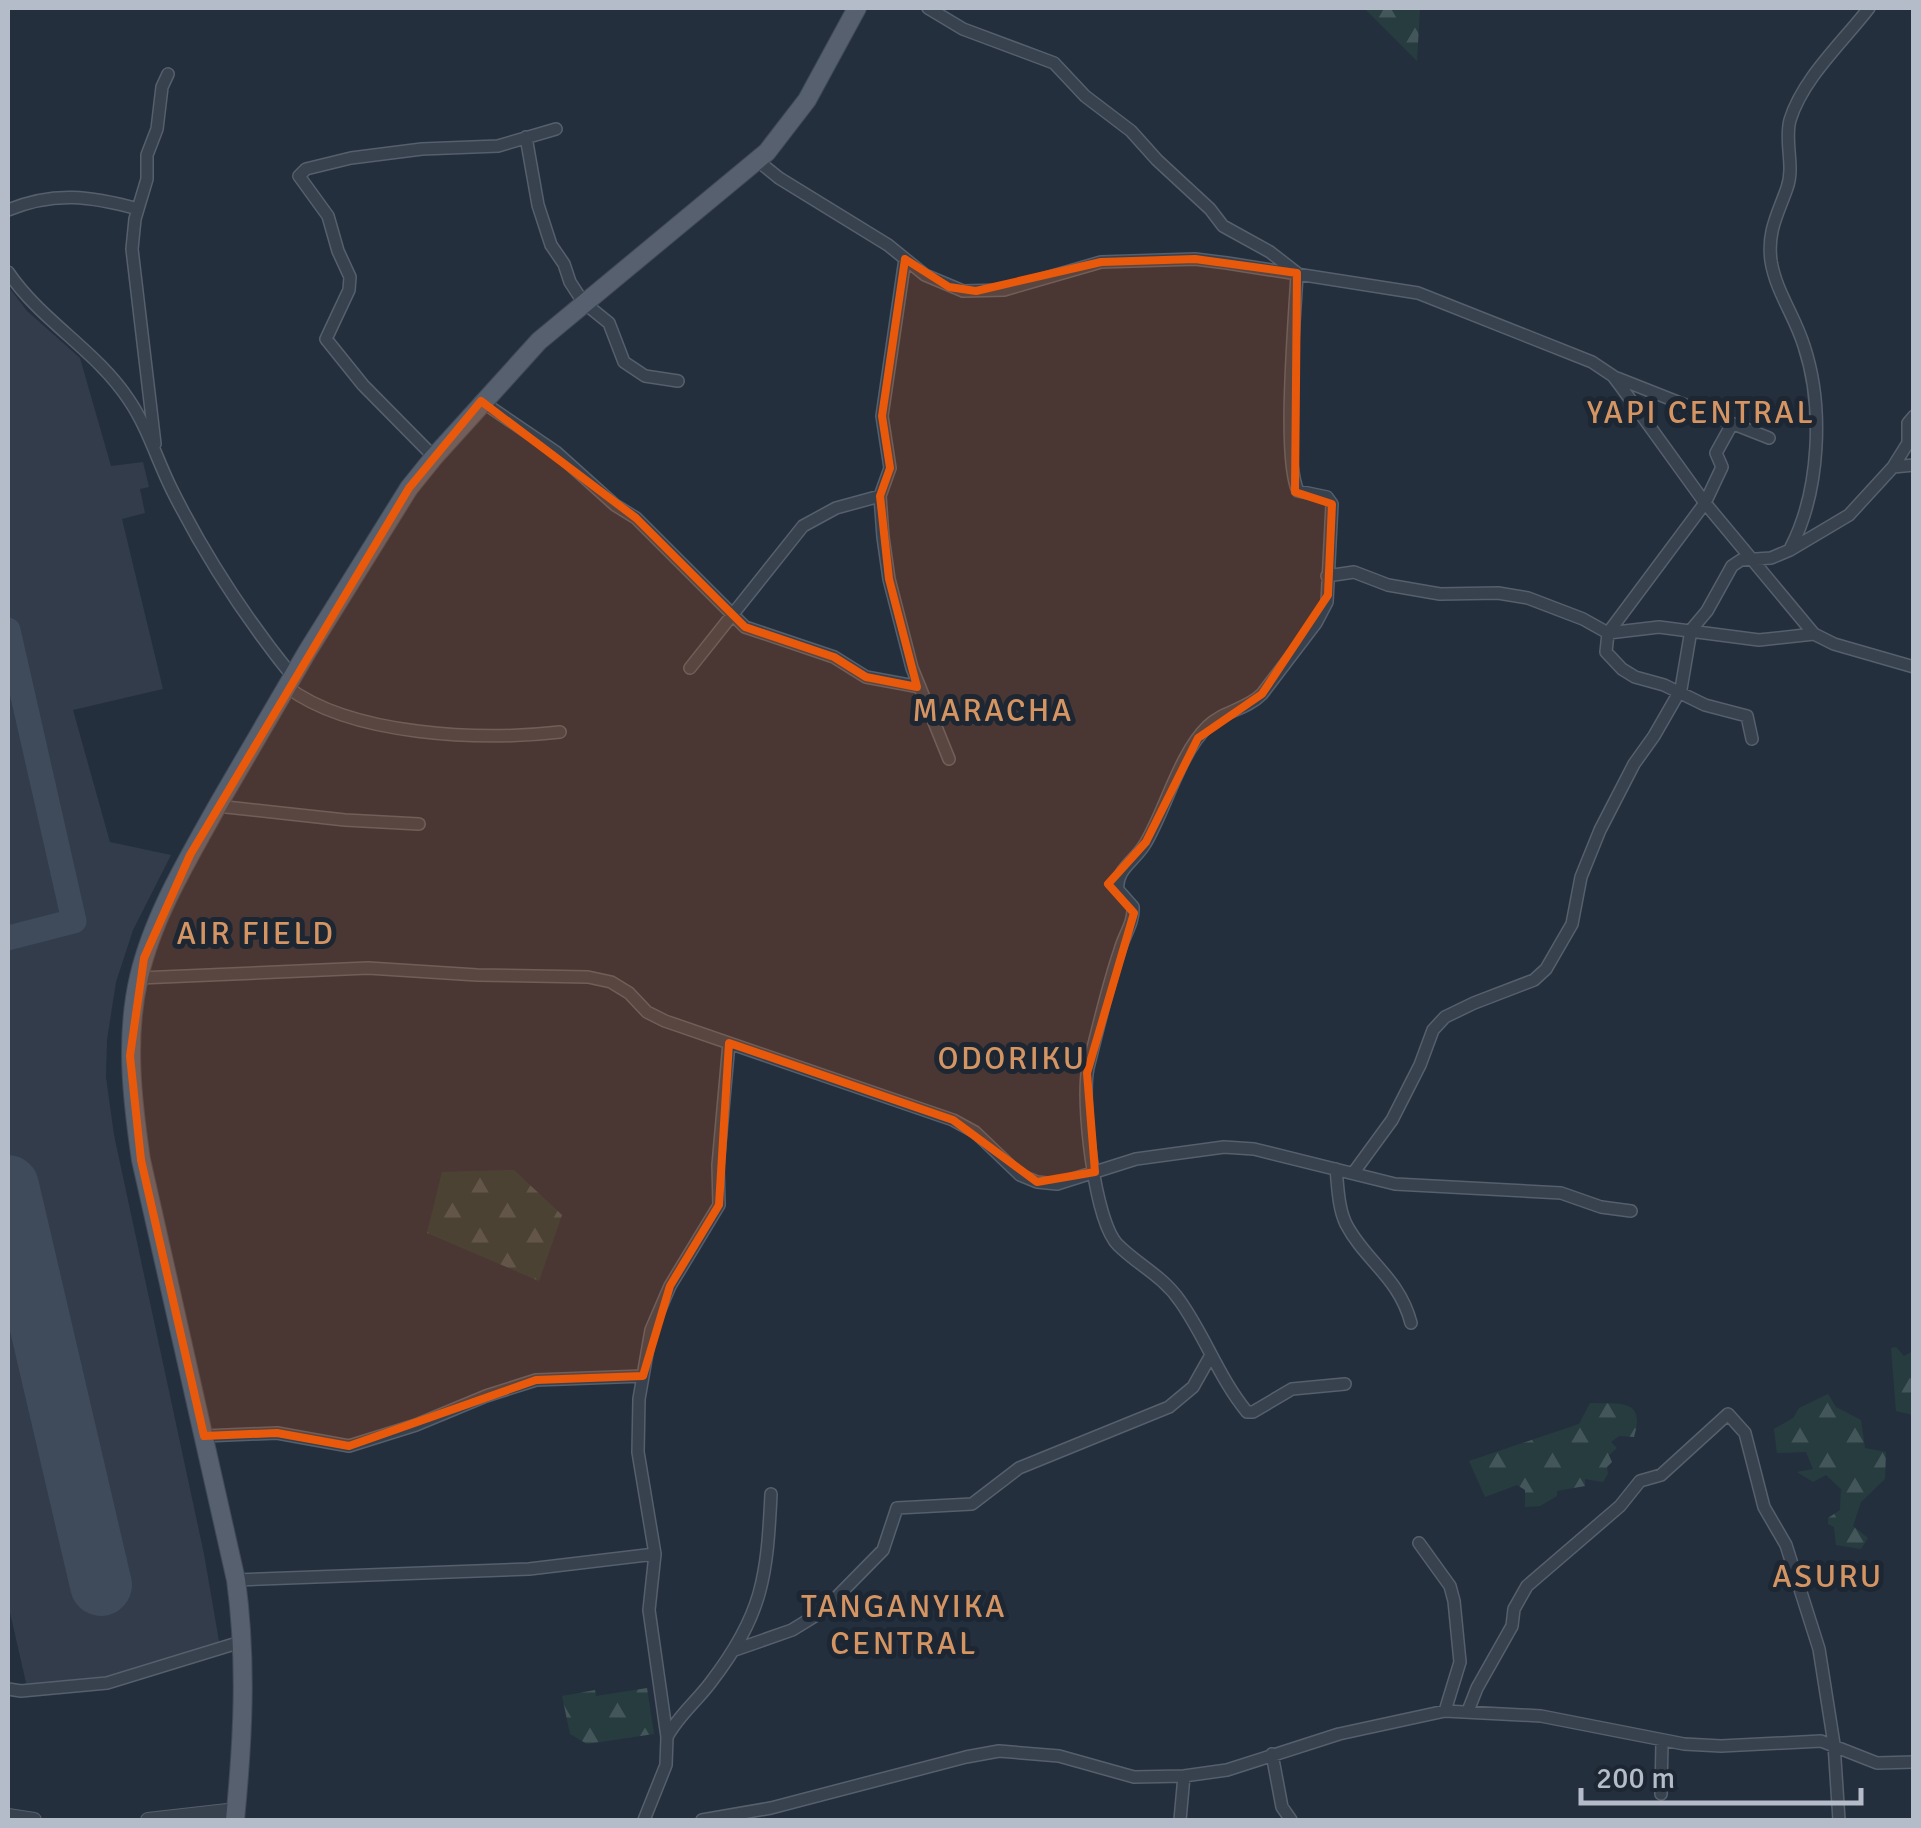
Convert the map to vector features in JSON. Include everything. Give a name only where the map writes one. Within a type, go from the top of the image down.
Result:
[{"type":"main road","points":[[235,1815],[244,1641],[236,1580],[135,1123],[130,1056],[139,978],[163,912],[218,806],[410,488],[481,401],[539,340],[758,161],[807,100],[858,8]]},
{"type":"street","points":[[928,8],[963,29],[1054,63],[1086,96],[1145,145],[1210,208],[1223,226],[1297,272]]},
{"type":"street","points":[[1790,550],[1804,523],[1811,493],[1816,444],[1814,402],[1806,350],[1776,284],[1771,227],[1788,185],[1792,114],[1811,81],[1869,8]]},
{"type":"street","points":[[155,448],[132,249],[147,179],[147,155],[157,129],[162,87],[168,74]]},
{"type":"street","points":[[434,457],[364,385],[326,339],[350,290],[350,277],[328,216],[299,176],[306,169],[351,158],[422,149],[485,148],[556,129]]},
{"type":"street","points":[[526,137],[538,205],[551,245],[570,282],[583,302],[610,324],[624,362],[645,376],[678,381]]},
{"type":"street","points":[[758,161],[779,178],[888,244],[924,275],[948,287],[976,291],[1019,287],[1101,262],[1195,260],[1418,292],[1769,438]]},
{"type":"street","points":[[8,210],[36,199],[75,195],[138,208]]},
{"type":"street","points":[[905,259],[882,416],[890,468],[880,496],[889,580],[920,687],[949,759]]},
{"type":"street","points":[[8,272],[22,292],[107,370],[134,406],[189,522],[247,617],[305,700],[388,727],[476,736],[560,732]]},
{"type":"street","points":[[1297,272],[1294,478],[1298,491],[1327,496],[1332,504],[1328,595],[1316,623],[1252,704],[1216,719],[1198,738],[1146,842],[1117,879],[1118,890],[1134,913],[1120,947],[1087,1073],[1086,1102],[1098,1202],[1112,1236],[1172,1290],[1248,1412],[1292,1389],[1345,1384]]},
{"type":"street","points":[[1613,376],[1704,503],[1814,634],[1834,644],[1914,667]]},
{"type":"street","points":[[481,401],[556,452],[636,518],[730,614],[760,634],[834,656],[866,678],[920,687]]},
{"type":"street","points":[[1354,1172],[1392,1120],[1433,1030],[1445,1017],[1541,976],[1572,924],[1580,877],[1600,830],[1634,764],[1679,692],[1686,672],[1691,630],[1707,611],[1732,566],[1741,560],[1771,558],[1790,550],[1848,515],[1893,467],[1908,443],[1908,423],[1914,416]]},
{"type":"street","points":[[1732,424],[1716,453],[1722,467],[1704,503],[1608,633],[1606,652],[1622,669],[1705,705],[1747,716],[1752,739]]},
{"type":"street","points":[[1893,467],[1914,464]]},
{"type":"street","points":[[690,668],[802,526],[836,508],[880,496]]},
{"type":"street","points":[[1326,576],[1354,572],[1388,585],[1440,594],[1528,598],[1555,606],[1608,633],[1644,628],[1691,630],[1759,640],[1814,634]]},
{"type":"street","points":[[218,806],[419,824]]},
{"type":"street","points":[[139,978],[368,968],[477,976],[588,977],[611,982],[647,1012],[665,1021],[954,1120],[975,1132],[1020,1175],[1037,1182],[1057,1184],[1165,1153],[1224,1147],[1254,1149],[1395,1184],[1561,1193],[1602,1207],[1631,1210]]},
{"type":"street","points":[[644,1820],[666,1765],[667,1736],[648,1610],[655,1554],[636,1420],[651,1330],[670,1286],[719,1205],[718,1165],[728,1044]]},
{"type":"street","points":[[1336,1169],[1345,1222],[1393,1284],[1410,1323]]},
{"type":"street","points":[[735,1650],[792,1630],[823,1611],[882,1550],[896,1508],[972,1504],[1019,1468],[1169,1407],[1192,1386],[1211,1355]]},
{"type":"street","points":[[204,1436],[277,1433],[348,1446],[536,1380],[644,1376]]},
{"type":"street","points":[[1468,1710],[1512,1626],[1514,1609],[1527,1586],[1620,1506],[1640,1481],[1661,1475],[1728,1414],[1745,1433],[1764,1506],[1786,1544],[1822,1662],[1834,1744],[1839,1820]]},
{"type":"street","points":[[667,1736],[750,1626],[761,1594],[770,1494]]},
{"type":"street","points":[[1419,1542],[1450,1586],[1454,1601],[1460,1662],[1445,1711]]},
{"type":"street","points":[[236,1580],[529,1569],[655,1554]]},
{"type":"street","points":[[8,1689],[107,1683],[244,1641]]},
{"type":"street","points":[[702,1820],[771,1808],[999,1751],[1059,1756],[1134,1778],[1184,1776],[1244,1766],[1356,1730],[1445,1711],[1541,1716],[1662,1742],[1721,1746],[1808,1740],[1834,1744],[1876,1763],[1914,1762]]},
{"type":"street","points":[[1661,1794],[1662,1742]]},
{"type":"street","points":[[1272,1754],[1282,1807],[1291,1820]]},
{"type":"street","points":[[1180,1820],[1184,1776]]},
{"type":"street","points":[[148,1820],[235,1815]]},
{"type":"street","points":[[8,1816],[34,1820]]},
{"type":"highlighted area","points":[[905,259],[949,287],[976,291],[1101,262],[1195,259],[1297,273],[1295,492],[1332,504],[1328,595],[1262,694],[1198,738],[1146,842],[1108,884],[1134,913],[1087,1073],[1095,1172],[1037,1182],[953,1120],[729,1043],[719,1205],[670,1286],[643,1376],[536,1380],[349,1446],[277,1433],[204,1436],[141,1160],[130,1056],[144,958],[190,855],[409,488],[481,401],[636,518],[745,627],[834,657],[866,677],[917,687],[889,579],[880,496],[890,468],[882,416]]},
{"type":"shaded area","points":[[8,286],[27,311],[80,358],[111,466],[143,462],[149,487],[140,489],[145,513],[122,519],[163,689],[73,710],[110,842],[171,855],[133,930],[116,982],[106,1077],[114,1135],[204,1554],[220,1647],[107,1676],[27,1687],[8,1604]]},
{"type":"green space","points":[[1364,8],[1420,8],[1417,61]]},
{"type":"green space","points":[[514,1170],[562,1215],[539,1281],[427,1233],[442,1172]]},
{"type":"green space","points":[[1896,1347],[1904,1356],[1913,1351],[1913,1415],[1896,1411],[1891,1348]]},
{"type":"green space","points":[[1828,1394],[1836,1407],[1861,1420],[1865,1448],[1886,1452],[1885,1479],[1861,1502],[1853,1526],[1868,1538],[1861,1549],[1836,1545],[1834,1527],[1828,1524],[1828,1518],[1840,1510],[1841,1489],[1826,1475],[1813,1482],[1797,1472],[1813,1469],[1806,1452],[1777,1453],[1774,1429],[1793,1418],[1799,1408]]},
{"type":"green space","points":[[1590,1403],[1620,1404],[1633,1409],[1636,1415],[1634,1437],[1619,1436],[1611,1442],[1617,1448],[1609,1455],[1612,1462],[1603,1482],[1585,1479],[1585,1486],[1557,1491],[1557,1496],[1540,1506],[1525,1507],[1525,1490],[1517,1485],[1485,1497],[1469,1461],[1579,1424]]},
{"type":"green space","points":[[647,1688],[654,1734],[587,1744],[570,1734],[562,1696],[595,1690],[596,1696]]},
{"type":"taxiway","points":[[8,630],[74,921],[8,938]]},
{"type":"runway","points":[[8,1186],[101,1585]]},
{"type":"district","name":"YAPI CENTRAL","points":[[1701,412]]},
{"type":"district","name":"MARACHA","points":[[993,710]]},
{"type":"district","name":"AIR FIELD","points":[[256,933]]},
{"type":"district","name":"ODORIKU","points":[[1012,1058]]},
{"type":"district","name":"ASURU","points":[[1828,1576]]},
{"type":"district","name":"TANGANYIKA CENTRAL","points":[[904,1624]]}]
